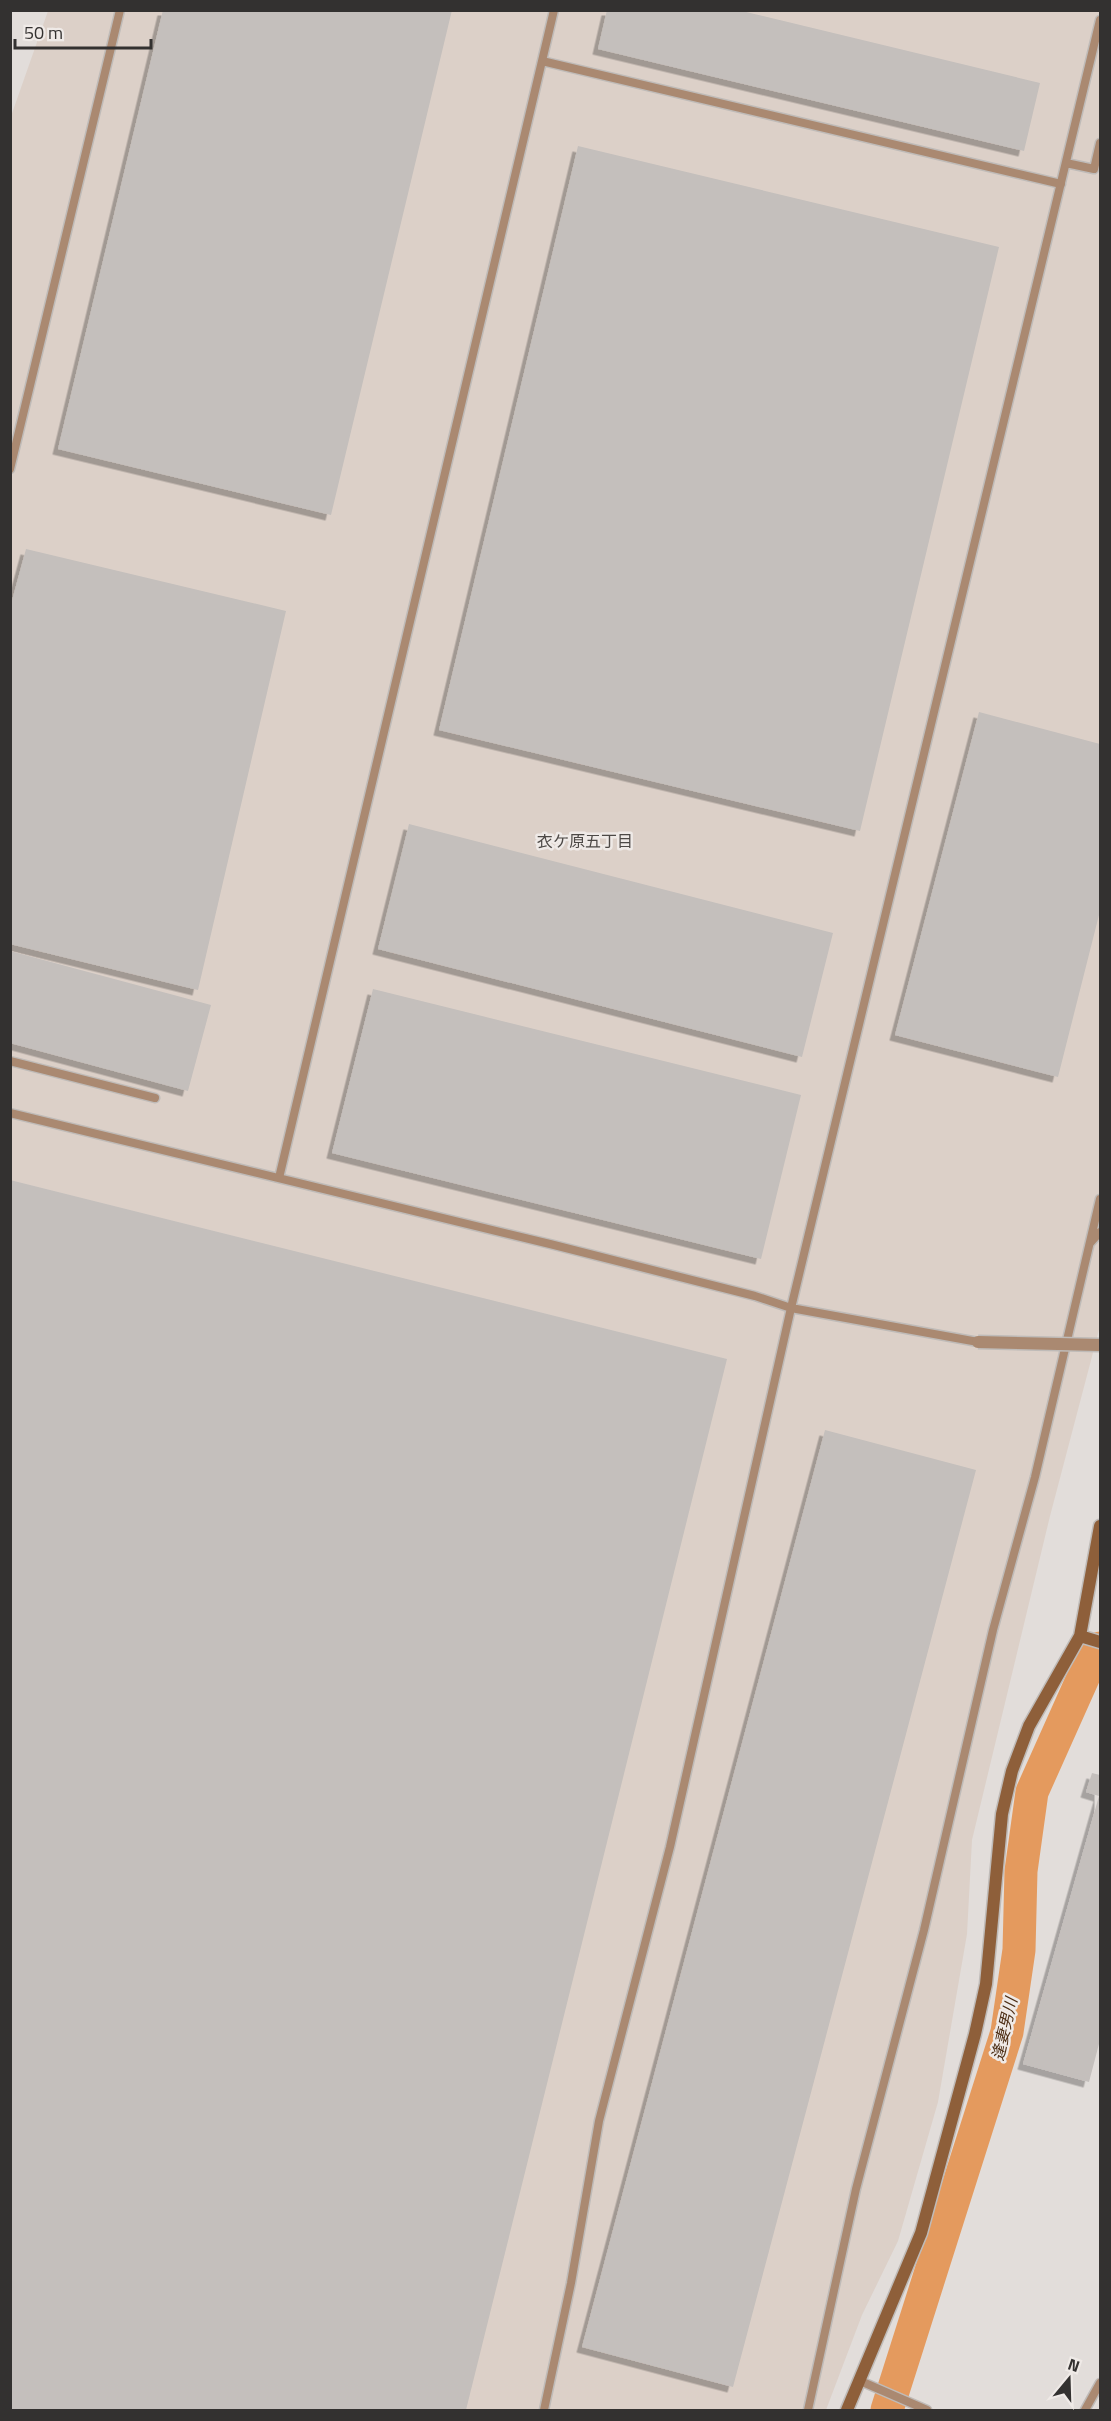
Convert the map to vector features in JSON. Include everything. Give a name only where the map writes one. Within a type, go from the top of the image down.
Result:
[{"type":"street","points":[[978,1342],[1101,1346]]},
{"type":"street","points":[[847,2410],[921,2233],[975,2034],[986,1984],[991,1951],[1002,1814],[1012,1772],[1029,1726],[1080,1636],[1101,1526]]},
{"type":"street","points":[[1080,1636],[1097,1641]]},
{"type":"lane","points":[[10,469],[120,10]]},
{"type":"lane","points":[[279,1178],[554,10]]},
{"type":"lane","points":[[544,2410],[571,2283],[599,2121],[670,1847],[791,1308],[1101,20]]},
{"type":"lane","points":[[542,61],[1061,184]]},
{"type":"lane","points":[[1066,163],[1097,170],[1101,143]]},
{"type":"lane","points":[[10,1061],[155,1098]]},
{"type":"lane","points":[[10,1113],[744,1293],[791,1308],[978,1342]]},
{"type":"lane","points":[[808,2410],[856,2189],[921,1941],[993,1630],[1035,1477],[1101,1199]]},
{"type":"lane","points":[[1090,1244],[1101,1232]]},
{"type":"lane","points":[[859,2380],[927,2410]]},
{"type":"lane","points":[[1085,2410],[1101,2383]]},
{"type":"shaded area","points":[[48,11],[1100,11],[1100,1326],[1050,1516],[972,1840],[967,1934],[938,2102],[898,2241],[862,2315],[826,2410],[11,2410],[10,119]]},
{"type":"building","points":[[163,10],[452,10],[331,515],[58,449]]},
{"type":"building","points":[[607,10],[738,10],[1040,83],[1024,151],[598,49]]},
{"type":"building","points":[[578,146],[999,247],[860,831],[439,730]]},
{"type":"building","points":[[26,549],[286,611],[198,990],[10,944],[10,608]]},
{"type":"building","points":[[979,712],[1100,744],[1100,911],[1058,1077],[895,1035]]},
{"type":"building","points":[[409,824],[833,933],[802,1057],[378,949]]},
{"type":"building","points":[[10,951],[211,1005],[188,1091],[10,1043]]},
{"type":"building","points":[[373,989],[801,1095],[761,1259],[332,1153]]},
{"type":"building","points":[[10,1180],[727,1359],[466,2410],[10,2410]]},
{"type":"building","points":[[825,1430],[976,1470],[733,2387],[582,2347]]},
{"type":"building","points":[[1092,1773],[1100,1775],[1100,2040],[1089,2082],[1023,2064],[1099,1796],[1086,1792]]},
{"type":"waterway","name":"逢妻男川","points":[[887,2410],[1007,2032],[1019,1950],[1021,1871],[1032,1792],[1087,1669],[1100,1648]]},
{"type":"district","name":"衣ケ原五丁目","points":[[585,841]]}]
